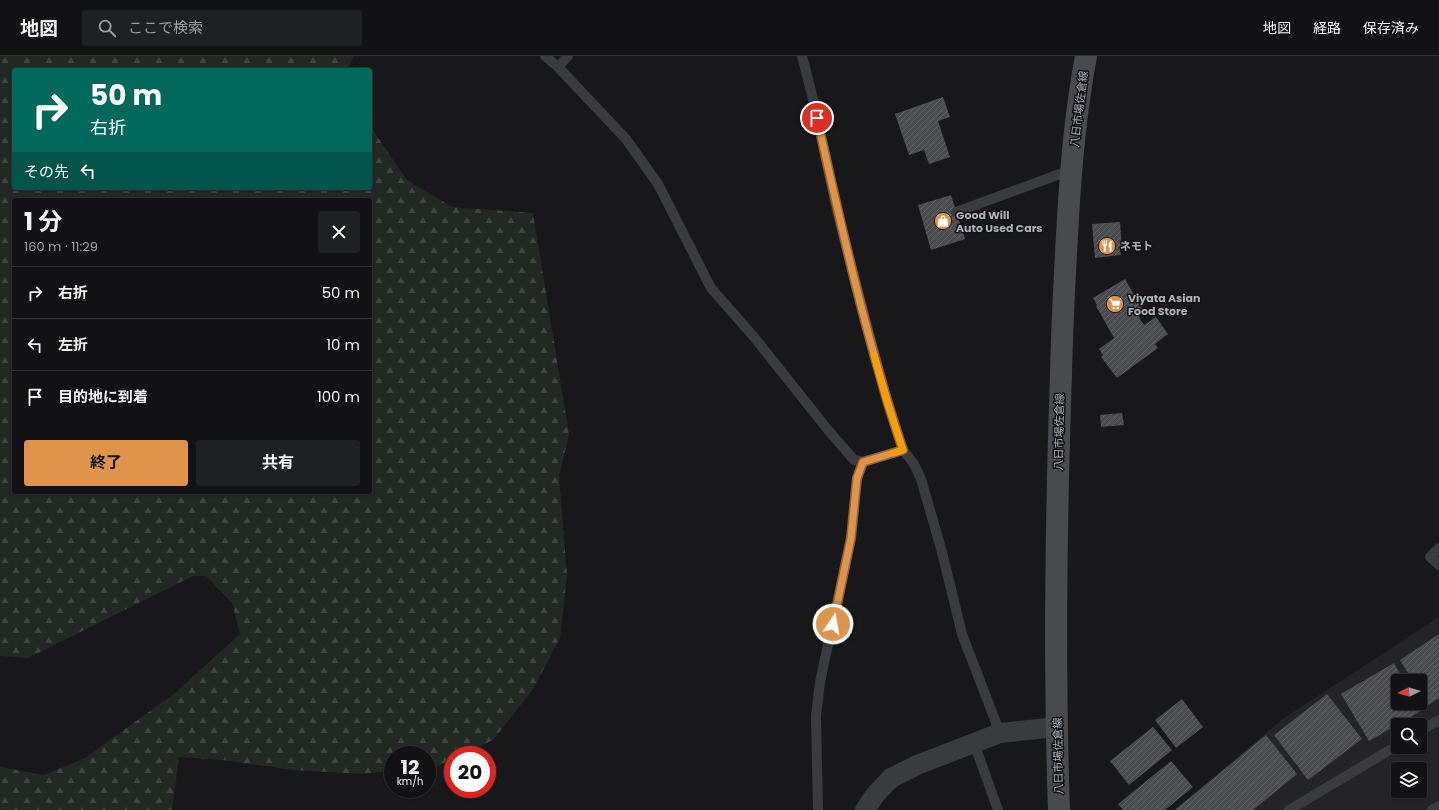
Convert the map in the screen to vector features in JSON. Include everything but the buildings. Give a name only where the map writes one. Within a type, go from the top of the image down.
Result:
[{"type":"main road","name":"八日市場佐倉線","points":[[1059,810],[1057,727],[1059,441],[1063,300],[1072,170],[1086,56]]},
{"type":"street","points":[[865,810],[875,795],[891,778],[917,765],[1000,733],[1057,727]]},
{"type":"lane","points":[[545,56],[558,67],[626,139],[658,184],[711,288],[754,337],[828,430],[854,460],[863,462],[903,450]]},
{"type":"lane","points":[[558,67],[568,56]]},
{"type":"lane","points":[[802,56],[856,285],[887,402],[903,450],[914,464],[921,479],[942,552],[962,634],[1000,733]]},
{"type":"lane","points":[[956,212],[1072,170]]},
{"type":"lane","points":[[818,810],[816,716],[820,682],[851,538],[857,478],[863,462]]},
{"type":"lane","points":[[1439,548],[1430,557],[1439,565]]},
{"type":"lane","points":[[1427,727],[1439,720]]},
{"type":"lane","points":[[974,743],[998,810]]},
{"type":"lane","points":[[1289,810],[1391,748]]},
{"type":"lane","points":[[1432,810],[1439,806]]},
{"type":"shaded area","points":[[1439,617],[1439,810],[1174,810],[1284,718]]},
{"type":"green space","points":[[0,56],[354,56],[348,68],[12,68],[12,190],[372,190],[372,129],[407,180],[452,207],[533,213],[569,435],[559,476],[567,575],[560,638],[533,689],[493,740],[480,746],[444,746],[444,763],[436,767],[436,746],[384,746],[384,772],[361,774],[292,770],[223,760],[179,757],[172,810],[0,810],[0,767],[44,775],[85,758],[175,693],[240,634],[232,603],[206,576],[193,576],[28,658],[0,655]]},
{"type":"slow traffic","points":[[874,355],[887,402],[903,450],[894,453]]},
{"type":"place","name":"Good Will Auto Used Cars","points":[[943,221]]},
{"type":"place","name":"ネモト","points":[[1107,246]]},
{"type":"place","name":"Viyata Asian Food Store","points":[[1115,304]]},
{"type":"route","points":[[817,118],[837,211],[854,278],[887,402],[903,450],[863,462],[857,478],[851,538],[833,624]]}]
